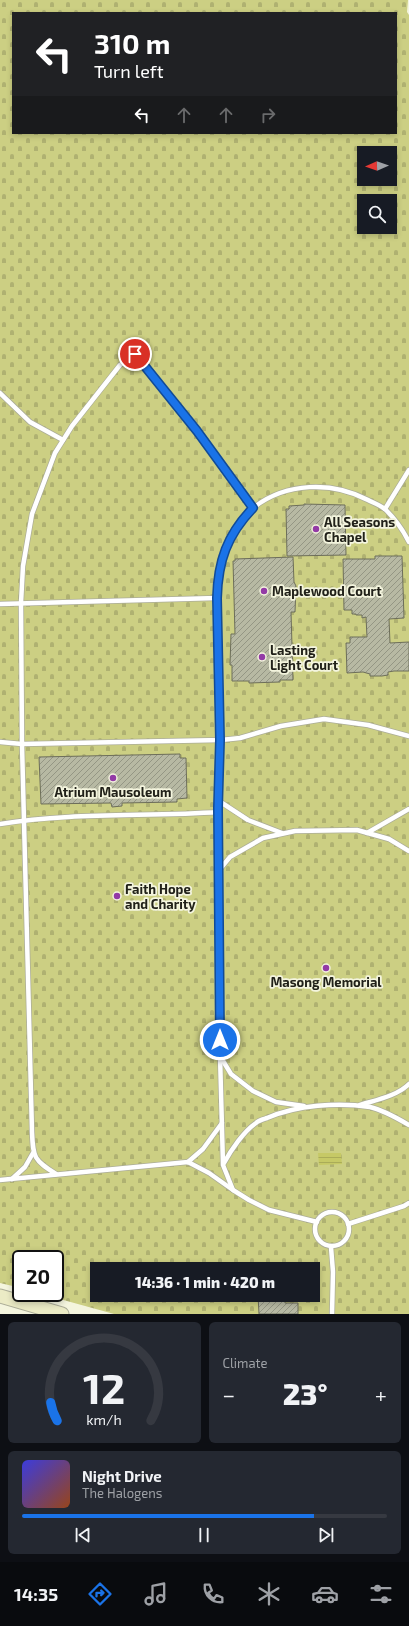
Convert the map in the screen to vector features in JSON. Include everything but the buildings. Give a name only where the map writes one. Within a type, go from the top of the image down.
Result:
[{"type":"street","points":[[0,1296],[40,1311],[62,1314]]},
{"type":"lane","points":[[12,1179],[25,1167],[33,1153],[22,744],[21,603],[23,566],[32,514],[55,453],[72,426],[120,365],[135,354],[197,431],[253,508]]},
{"type":"lane","points":[[0,393],[30,422],[63,440]]},
{"type":"lane","points":[[385,509],[409,470]]},
{"type":"lane","points":[[233,1190],[223,1164],[220,1055],[220,869],[218,812],[220,740],[217,577],[223,554],[232,533],[253,508],[285,491],[316,486],[336,488],[354,494],[385,509],[402,528],[409,542]]},
{"type":"lane","points":[[0,604],[217,598]]},
{"type":"lane","points":[[0,742],[22,744],[220,740],[240,738],[281,726],[324,719],[368,725],[409,736]]},
{"type":"lane","points":[[219,801],[248,820],[282,833]]},
{"type":"lane","points":[[367,833],[409,809]]},
{"type":"lane","points":[[0,824],[57,817],[218,812]]},
{"type":"lane","points":[[220,869],[230,858],[263,838],[295,830],[358,830],[388,839],[409,851]]},
{"type":"lane","points":[[220,1055],[231,1074],[253,1091],[276,1102],[308,1107],[371,1107],[396,1117],[409,1125]]},
{"type":"lane","points":[[356,1106],[384,1098],[409,1084]]},
{"type":"lane","points":[[223,1164],[231,1150],[256,1122],[277,1114],[308,1107]]},
{"type":"lane","points":[[188,1162],[203,1149],[222,1123]]},
{"type":"lane","points":[[33,1153],[42,1165],[56,1174]]},
{"type":"lane","points":[[0,1180],[188,1162],[209,1172],[249,1200],[270,1210],[317,1222]]},
{"type":"lane","points":[[348,1224],[408,1205]]},
{"type":"lane","points":[[336,1212],[341,1215],[348,1224],[348,1235],[346,1240],[342,1244],[331,1246],[326,1245],[318,1238],[315,1228],[317,1222],[325,1214],[336,1212]]},
{"type":"lane","points":[[331,1246],[332,1314]]},
{"type":"green space","points":[[0,0],[408,0],[409,1314],[114,1314],[64,1300],[64,1250],[12,1250],[12,1286],[0,1283]]},
{"type":"shaded area","points":[[318,1153],[341,1153],[342,1164],[319,1165]]},
{"type":"place","name":"All Seasons Chapel","points":[[316,529]]},
{"type":"place","name":"Maplewood Court","points":[[264,591]]},
{"type":"place","name":"Lasting Light Court","points":[[262,657]]},
{"type":"place","name":"Atrium Mausoleum","points":[[113,778]]},
{"type":"place","name":"Faith Hope and Charity","points":[[117,896]]},
{"type":"place","name":"Masong Memorial","points":[[326,968]]},
{"type":"route","points":[[135,354],[197,431],[253,508],[232,533],[223,554],[217,577],[220,740],[218,808],[220,890],[220,1040]]}]
